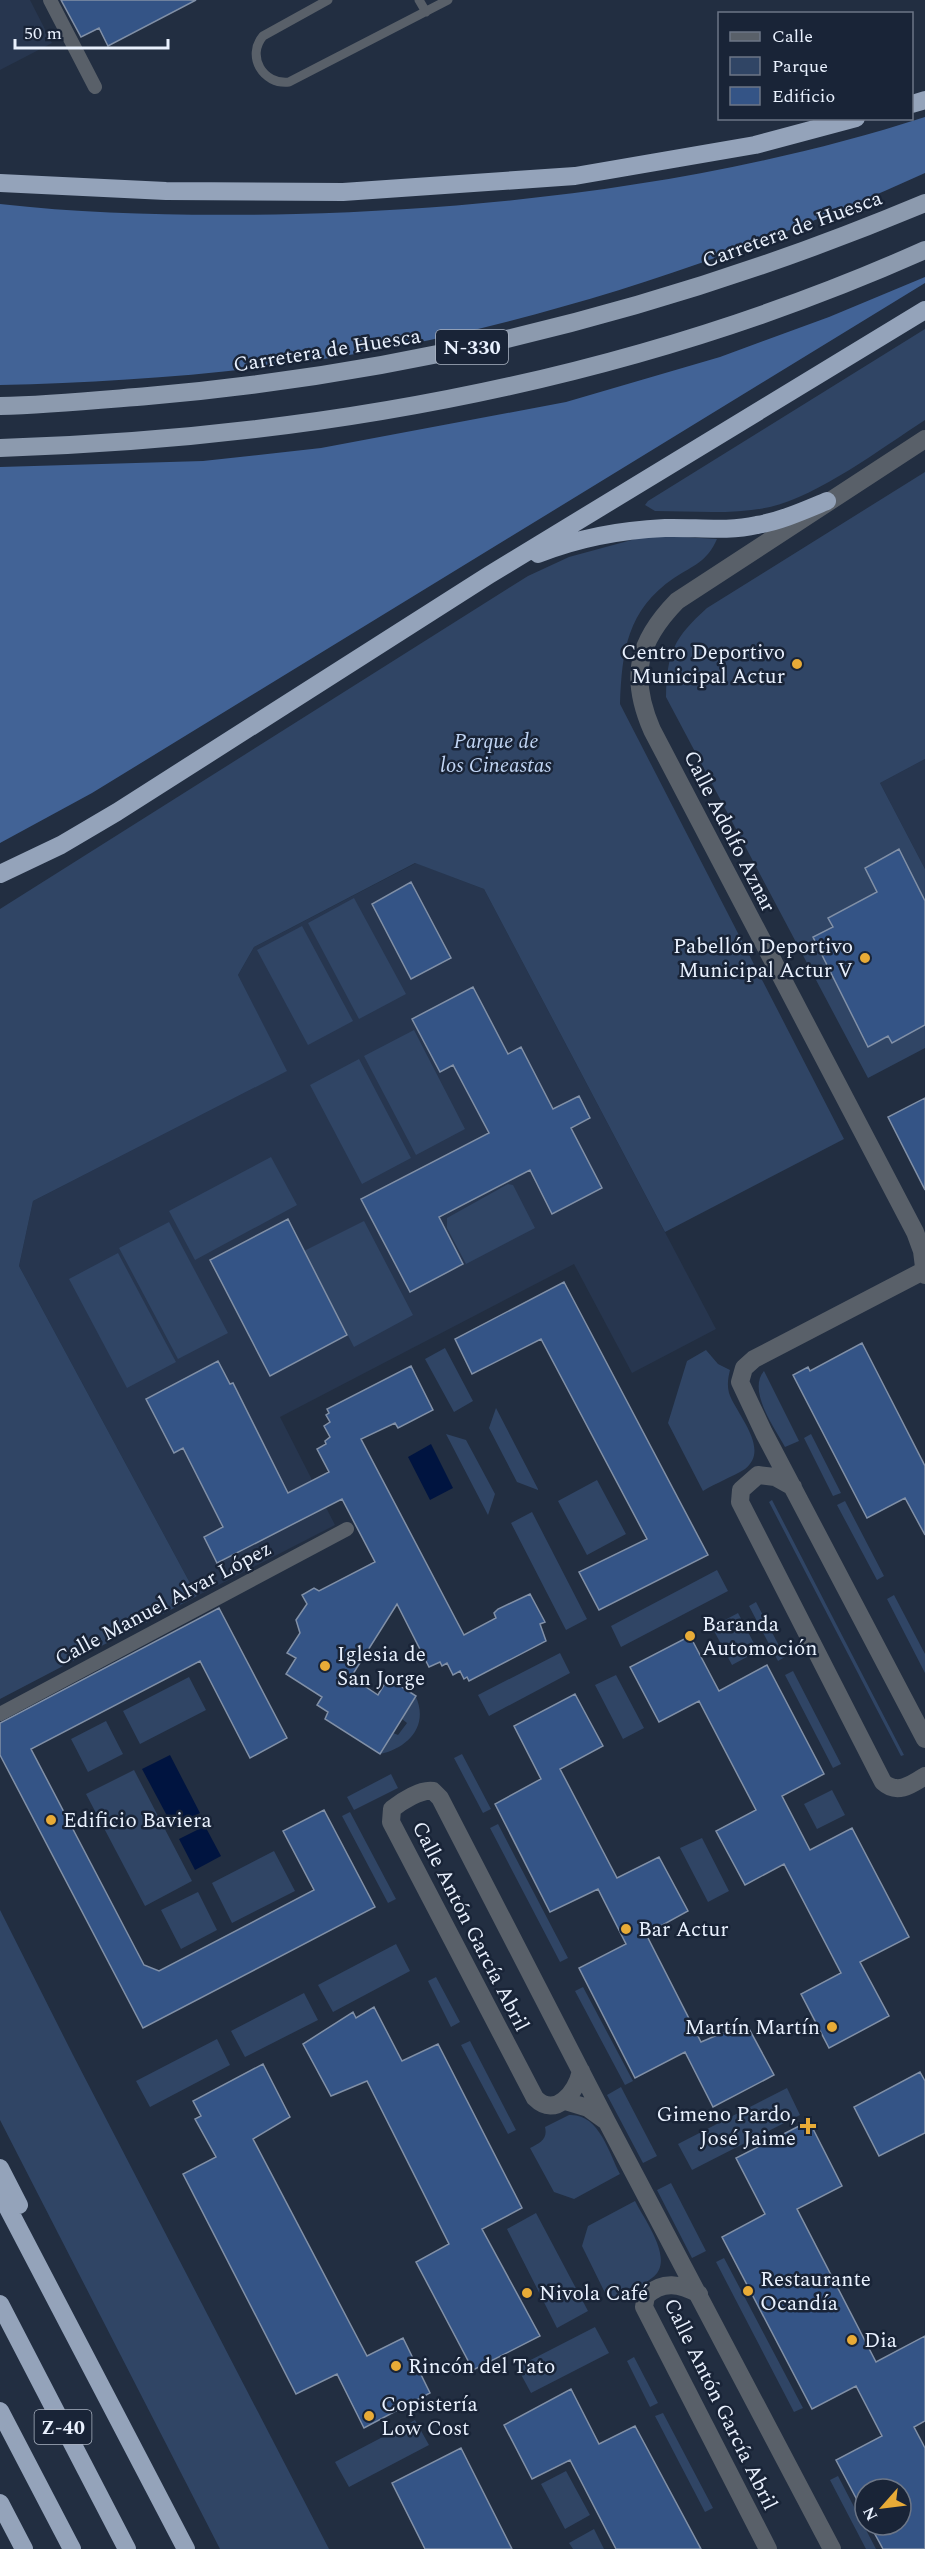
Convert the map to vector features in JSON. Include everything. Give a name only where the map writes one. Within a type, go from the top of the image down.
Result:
[{"type":"highway","points":[[0,183],[176,191],[343,192],[563,177],[755,145],[848,120]]},
{"type":"highway","name":"Carretera de Huesca","points":[[0,406],[214,390],[338,374],[445,354],[558,327],[788,258],[925,203]]},
{"type":"highway","name":"N-330","points":[[0,448],[129,441],[264,429],[371,414],[489,392],[599,365],[708,333],[813,295],[925,250]]},
{"type":"highway","points":[[0,888],[61,845],[117,812],[489,574],[925,310]]},
{"type":"highway","points":[[489,574],[557,547],[582,540],[625,531],[665,528],[723,529],[757,525],[827,501]]},
{"type":"highway","points":[[0,874],[61,845]]},
{"type":"highway","points":[[0,2168],[45,2255],[88,2363]]},
{"type":"highway","points":[[0,2193],[186,2549]]},
{"type":"highway","points":[[0,2218],[172,2549]]},
{"type":"highway","name":"Z-40","points":[[0,2304],[127,2549]]},
{"type":"highway","name":"Z-40","points":[[0,2411],[72,2549]]},
{"type":"highway","points":[[0,2503],[24,2549]]},
{"type":"street","points":[[50,0],[95,87]]},
{"type":"street","name":"Calle Adolfo Aznar","points":[[924,1272],[922,1251],[915,1232],[652,730],[640,696],[638,671],[646,644],[657,621],[677,601],[925,439]]},
{"type":"street","points":[[924,1272],[748,1364],[741,1375],[742,1389],[764,1433],[925,1739]]},
{"type":"street","points":[[764,1433],[758,1475],[741,1490],[740,1502],[880,1779],[890,1788],[897,1789],[925,1776]]},
{"type":"street","points":[[758,1475],[775,1477],[794,1488]]},
{"type":"street","name":"Calle Manuel Alvar López","points":[[0,1714],[347,1530]]},
{"type":"street","name":"Calle Antón García Abril","points":[[607,2122],[588,2108],[565,2100],[552,2107],[541,2104],[531,2091],[391,1822],[393,1809],[398,1805],[426,1791],[437,1793],[832,2549]]},
{"type":"street","points":[[565,2100],[577,2085],[581,2071]]},
{"type":"street","name":"Calle Antón García Abril","points":[[674,2248],[671,2268],[663,2285],[646,2296],[644,2307],[768,2549]]},
{"type":"street","name":"Calle Antón García Abril","points":[[663,2285],[678,2286],[699,2294]]},
{"type":"lane","points":[[327,0],[264,36],[258,43],[256,56],[268,78],[278,83],[289,82],[448,0]]},
{"type":"lane","points":[[419,0],[426,12]]},
{"type":"shaded area","points":[[0,0],[30,0],[52,43],[0,70]]},
{"type":"shaded area","points":[[925,117],[925,173],[743,248],[682,270],[557,308],[430,340],[325,359],[161,377],[0,385],[0,204],[111,213],[222,215],[375,211],[534,198],[693,175],[771,159],[849,140]]},
{"type":"shaded area","points":[[925,277],[925,283],[92,793],[0,843],[0,467],[203,461],[321,448],[566,402],[720,357],[829,317]]},
{"type":"shaded area","points":[[925,759],[925,869],[880,783]]},
{"type":"shaded area","points":[[416,863],[484,889],[716,1329],[632,1373],[574,1264],[280,1417],[335,1525],[197,1596],[19,1266],[33,1201],[286,1071],[238,975],[254,947]]},
{"type":"shaded area","points":[[431,1444],[453,1488],[430,1500],[408,1457]]},
{"type":"shaded area","points":[[170,1755],[200,1813],[173,1827],[142,1769]]},
{"type":"shaded area","points":[[205,1826],[221,1856],[195,1870],[179,1839]]},
{"type":"green space","points":[[925,329],[925,420],[849,470],[808,493],[770,507],[727,512],[655,511],[645,505],[648,501]]},
{"type":"green space","name":"Centro Deportivo Municipal Actur","points":[[925,472],[925,759],[880,783],[925,869],[925,1048],[868,1078],[666,697],[668,668],[674,647],[680,637],[707,608]]},
{"type":"green space","name":"Parque de los Cineastas","points":[[650,535],[717,539],[704,558],[658,590],[637,618],[626,649],[620,704],[844,1139],[665,1232],[484,889],[415,863],[254,947],[238,975],[287,1071],[33,1201],[19,1266],[197,1596],[0,1699],[0,909],[528,576],[569,557]]},
{"type":"green space","points":[[354,898],[406,994],[359,1019],[308,923]]},
{"type":"green space","points":[[302,926],[353,1021],[308,1045],[257,950]]},
{"type":"green space","points":[[414,1030],[465,1129],[416,1155],[364,1056]]},
{"type":"green space","points":[[359,1059],[411,1158],[362,1184],[310,1085]]},
{"type":"green space","points":[[271,1157],[297,1205],[195,1260],[169,1211]]},
{"type":"green space","points":[[508,1184],[513,1185],[535,1228],[466,1264],[447,1228],[447,1218]]},
{"type":"green space","points":[[364,1221],[413,1315],[354,1347],[304,1251]]},
{"type":"green space","points":[[169,1222],[228,1333],[178,1359],[119,1248]]},
{"type":"green space","points":[[118,1253],[176,1362],[127,1388],[69,1279]]},
{"type":"green space","points":[[445,1348],[473,1401],[454,1412],[425,1359]]},
{"type":"green space","points":[[706,1350],[718,1364],[730,1370],[729,1393],[749,1431],[754,1452],[752,1461],[745,1469],[703,1491],[668,1423],[687,1361]]},
{"type":"green space","points":[[764,1371],[799,1441],[785,1447],[769,1420],[761,1399],[760,1379]]},
{"type":"green space","points":[[496,1408],[538,1490],[517,1482],[489,1428]]},
{"type":"green space","points":[[446,1434],[466,1440],[495,1494],[488,1515]]},
{"type":"green space","points":[[811,1434],[841,1493],[833,1496],[804,1438]]},
{"type":"green space","points":[[597,1480],[626,1534],[587,1555],[558,1501]]},
{"type":"green space","points":[[772,1500],[904,1755],[901,1756],[769,1502]]},
{"type":"green space","points":[[845,1501],[884,1576],[877,1580],[837,1505]]},
{"type":"green space","points":[[532,1512],[587,1619],[566,1630],[511,1523]]},
{"type":"green space","points":[[717,1570],[728,1591],[621,1647],[611,1626]]},
{"type":"green space","points":[[894,1595],[925,1654],[925,1673],[887,1599]]},
{"type":"green space","points":[[756,1602],[785,1657],[778,1661],[749,1606]]},
{"type":"green space","points":[[738,1613],[758,1651],[732,1665],[712,1627]]},
{"type":"green space","points":[[560,1653],[570,1673],[489,1716],[478,1695]]},
{"type":"green space","points":[[793,1671],[841,1764],[833,1768],[785,1675]]},
{"type":"green space","points":[[616,1675],[644,1728],[623,1739],[595,1685]]},
{"type":"green space","points":[[189,1677],[206,1710],[140,1744],[123,1711]]},
{"type":"green space","points":[[416,1697],[420,1718],[413,1734],[399,1747],[380,1754],[393,1733],[398,1735],[407,1723],[402,1719]]},
{"type":"green space","points":[[106,1721],[123,1754],[88,1772],[71,1739]]},
{"type":"green space","points":[[462,1754],[491,1809],[483,1813],[454,1758]]},
{"type":"green space","points":[[134,1770],[192,1881],[145,1906],[86,1794]]},
{"type":"green space","points":[[391,1774],[398,1788],[354,1810],[347,1797]]},
{"type":"green space","points":[[832,1790],[845,1815],[817,1829],[804,1804]]},
{"type":"green space","points":[[350,1812],[396,1899],[388,1903],[342,1816]]},
{"type":"green space","points":[[498,1824],[568,1958],[560,1962],[490,1828]]},
{"type":"green space","points":[[702,1838],[729,1891],[708,1902],[680,1848]]},
{"type":"green space","points":[[274,1851],[295,1891],[232,1923],[212,1883]]},
{"type":"green space","points":[[198,1892],[217,1930],[181,1949],[161,1910]]},
{"type":"green space","points":[[0,1910],[329,2549],[220,2549],[0,2120]]},
{"type":"green space","points":[[396,1944],[410,1971],[333,2012],[318,1985]]},
{"type":"green space","points":[[436,1977],[460,2022],[451,2027],[428,1981]]},
{"type":"green space","points":[[583,1987],[633,2081],[625,2085],[575,1991]]},
{"type":"green space","points":[[304,1993],[318,2020],[245,2057],[231,2031]]},
{"type":"green space","points":[[217,2039],[230,2065],[150,2107],[136,2081]]},
{"type":"green space","points":[[470,2041],[516,2130],[508,2134],[461,2045]]},
{"type":"green space","points":[[621,2087],[657,2156],[643,2163],[607,2095]]},
{"type":"green space","points":[[787,2088],[800,2115],[692,2170],[678,2144]]},
{"type":"green space","points":[[569,2115],[588,2120],[595,2127],[602,2136],[620,2174],[574,2199],[554,2192],[530,2148],[544,2138],[545,2127]]},
{"type":"green space","points":[[671,2183],[706,2251],[692,2258],[657,2190]]},
{"type":"green space","points":[[635,2201],[660,2251],[659,2271],[642,2285],[609,2301],[582,2246],[588,2226]]},
{"type":"green space","points":[[536,2213],[588,2311],[557,2328],[507,2229]]},
{"type":"green space","points":[[724,2258],[803,2408],[794,2412],[716,2262]]},
{"type":"green space","points":[[595,2327],[609,2353],[531,2393],[517,2367]]},
{"type":"green space","points":[[634,2357],[658,2403],[650,2407],[627,2361]]},
{"type":"green space","points":[[663,2413],[713,2508],[705,2512],[655,2416]]},
{"type":"green space","points":[[415,2420],[429,2445],[349,2487],[335,2462]]},
{"type":"green space","points":[[566,2471],[590,2515],[565,2529],[541,2484]]},
{"type":"green space","points":[[838,2476],[853,2505],[853,2524],[830,2480]]},
{"type":"green space","points":[[594,2529],[604,2549],[573,2549],[569,2543]]},
{"type":"green space","points":[[860,2537],[870,2537],[876,2549],[866,2549]]},
{"type":"building","points":[[61,0],[196,0],[108,46],[99,28],[81,37]]},
{"type":"building","points":[[899,849],[925,901],[925,1025],[892,1043],[888,1036],[868,1047],[813,937],[833,927],[828,918],[877,892],[865,868]]},
{"type":"building","points":[[411,882],[451,958],[411,979],[372,904]]},
{"type":"building","points":[[473,987],[508,1054],[521,1047],[553,1109],[579,1096],[590,1118],[571,1128],[602,1188],[552,1214],[530,1170],[439,1217],[463,1264],[410,1292],[361,1199],[489,1133],[453,1065],[440,1072],[412,1019]]},
{"type":"building","points":[[925,1098],[925,1190],[888,1117]]},
{"type":"building","points":[[288,1219],[347,1335],[270,1376],[210,1260]]},
{"type":"building","points":[[564,1282],[708,1555],[599,1610],[579,1572],[647,1539],[541,1339],[472,1374],[455,1339]]},
{"type":"building","points":[[862,1343],[925,1466],[925,1535],[905,1498],[867,1518],[793,1375],[808,1367],[810,1371]]},
{"type":"building","points":[[218,1361],[230,1384],[233,1383],[288,1493],[329,1472],[317,1449],[326,1444],[325,1441],[330,1437],[324,1426],[330,1422],[326,1415],[329,1413],[327,1409],[411,1366],[433,1410],[398,1428],[395,1423],[361,1439],[464,1635],[496,1618],[494,1613],[498,1609],[530,1594],[545,1622],[540,1624],[546,1641],[469,1681],[467,1677],[464,1679],[460,1671],[453,1675],[447,1663],[442,1666],[440,1662],[429,1667],[397,1604],[351,1677],[378,1695],[388,1678],[416,1696],[380,1754],[325,1719],[328,1712],[317,1705],[322,1697],[286,1674],[296,1658],[287,1653],[300,1633],[296,1620],[307,1604],[302,1595],[314,1588],[319,1591],[375,1562],[342,1499],[217,1563],[204,1537],[223,1527],[183,1448],[174,1453],[146,1399]]},
{"type":"building","name":"Edificio Baviera","points":[[219,1608],[287,1738],[250,1758],[200,1661],[31,1749],[144,1965],[159,1971],[314,1890],[283,1831],[324,1810],[375,1907],[143,2028],[0,1755],[0,1723]]},
{"type":"building","points":[[690,1636],[719,1691],[767,1665],[824,1774],[782,1796],[810,1850],[852,1828],[909,1937],[860,1962],[889,2016],[829,2048],[801,1994],[841,1973],[784,1864],[745,1885],[716,1831],[756,1810],[699,1701],[659,1722],[630,1667]]},
{"type":"building","points":[[575,1694],[603,1746],[560,1769],[617,1878],[659,1857],[688,1911],[646,1934],[701,2042],[746,2023],[774,2075],[713,2107],[685,2052],[635,2078],[579,1968],[626,1944],[598,1889],[550,1912],[495,1804],[541,1779],[514,1726]]},
{"type":"building","points":[[374,2007],[402,2061],[438,2044],[522,2208],[482,2229],[540,2336],[473,2370],[416,2262],[449,2244],[367,2081],[331,2096],[303,2044],[353,2012],[356,2018]]},
{"type":"building","points":[[263,2064],[290,2117],[253,2139],[367,2356],[403,2338],[430,2393],[364,2428],[337,2374],[296,2394],[183,2174],[216,2157],[195,2119],[201,2116],[193,2101]]},
{"type":"building","points":[[920,2072],[925,2081],[925,2133],[879,2156],[854,2107]]},
{"type":"building","points":[[809,2121],[842,2186],[797,2209],[876,2362],[925,2336],[925,2421],[914,2427],[925,2448],[925,2549],[883,2549],[876,2537],[913,2537],[913,2477],[853,2477],[853,2492],[836,2460],[882,2436],[856,2386],[812,2409],[722,2237],[765,2214],[736,2158]]},
{"type":"building","points":[[571,2389],[599,2444],[635,2426],[701,2549],[616,2549],[570,2460],[532,2479],[504,2425]]},
{"type":"building","points":[[461,2448],[512,2549],[425,2549],[392,2483]]},
{"type":"place","name":"Centro Deportivo Municipal Actur","points":[[797,664]]},
{"type":"place","name":"Pabellón Deportivo Municipal Actur V","points":[[865,958]]},
{"type":"place","name":"Baranda Automoción","points":[[690,1636]]},
{"type":"place","name":"Iglesia de San Jorge","points":[[325,1666]]},
{"type":"place","name":"Edificio Baviera","points":[[51,1820]]},
{"type":"place","name":"Bar Actur","points":[[626,1929]]},
{"type":"place","name":"Martín Martín","points":[[832,2027]]},
{"type":"place","name":"Gimeno Pardo, José Jaime","points":[[808,2126]]},
{"type":"place","name":"Restaurante Ocandía","points":[[748,2291]]},
{"type":"place","name":"Nivola Café","points":[[527,2293]]},
{"type":"place","name":"Dia","points":[[852,2340]]},
{"type":"place","name":"Rincón del Tato","points":[[396,2366]]},
{"type":"place","name":"Copistería Low Cost","points":[[369,2416]]}]
